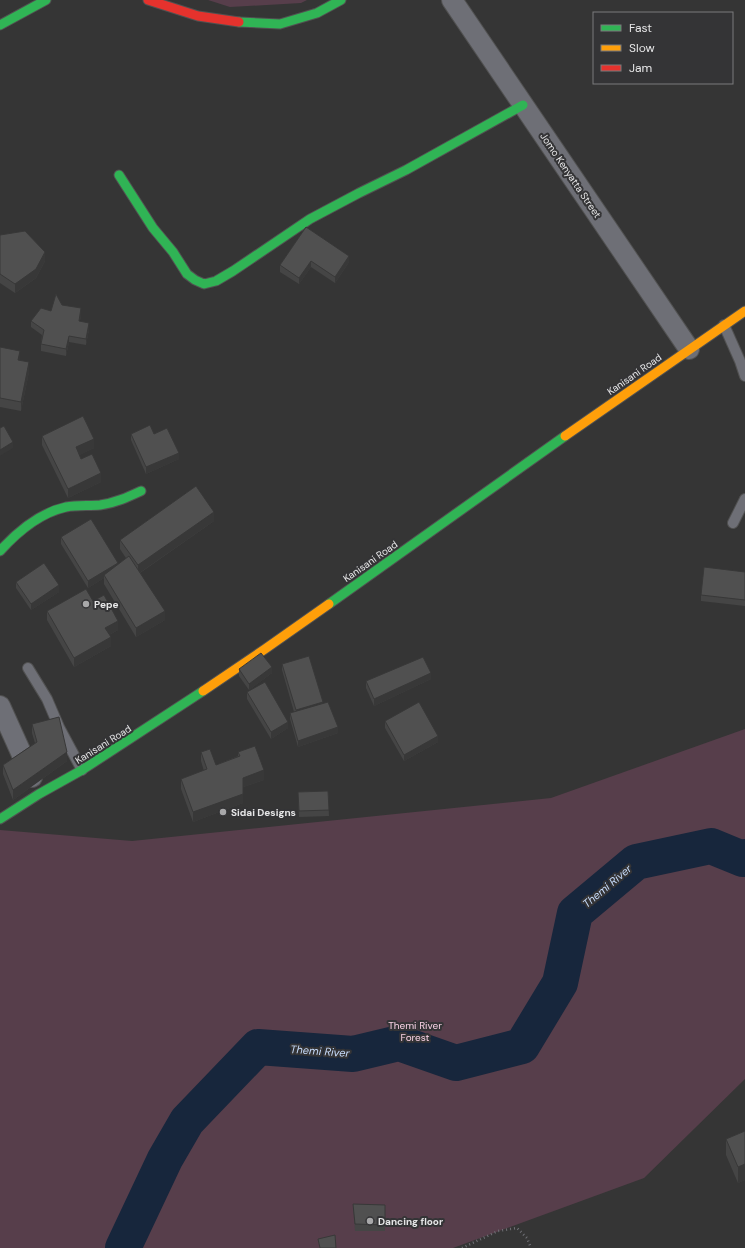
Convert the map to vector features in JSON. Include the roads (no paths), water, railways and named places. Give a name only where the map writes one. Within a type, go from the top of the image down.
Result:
[{"type":"street","points":[[0,25],[46,0]]},
{"type":"street","points":[[148,0],[198,16],[238,22],[280,24],[317,13],[341,0]]},
{"type":"street","name":"Jomo Kenyatta Street","points":[[452,0],[689,349]]},
{"type":"street","points":[[119,175],[153,228],[173,252],[187,274],[204,284],[216,281],[233,271],[310,220],[359,192],[406,170],[524,105]]},
{"type":"street","name":"Kanisani Road","points":[[0,819],[146,730],[265,649],[745,311]]},
{"type":"street","points":[[0,551],[16,533],[39,517],[61,508],[106,504],[141,491]]},
{"type":"street","points":[[0,706],[39,794]]},
{"type":"lane","points":[[724,325],[745,376]]},
{"type":"lane","points":[[733,523],[745,499]]},
{"type":"lane","points":[[28,668],[47,699],[59,727],[82,770]]},
{"type":"waterway","name":"Themi River","points":[[123,1248],[165,1159],[187,1121],[258,1047],[353,1054],[399,1043],[456,1063],[522,1046],[560,983],[575,913],[636,862],[711,846],[743,859],[745,857]]},
{"type":"place","name":"Pepe","points":[[86,604]]},
{"type":"place","name":"Sidai Designs","points":[[223,812]]},
{"type":"place","name":"Dancing floor","points":[[370,1221]]},
{"type":"park label","name":"Themi River Forest","points":[[415,1030]]}]
